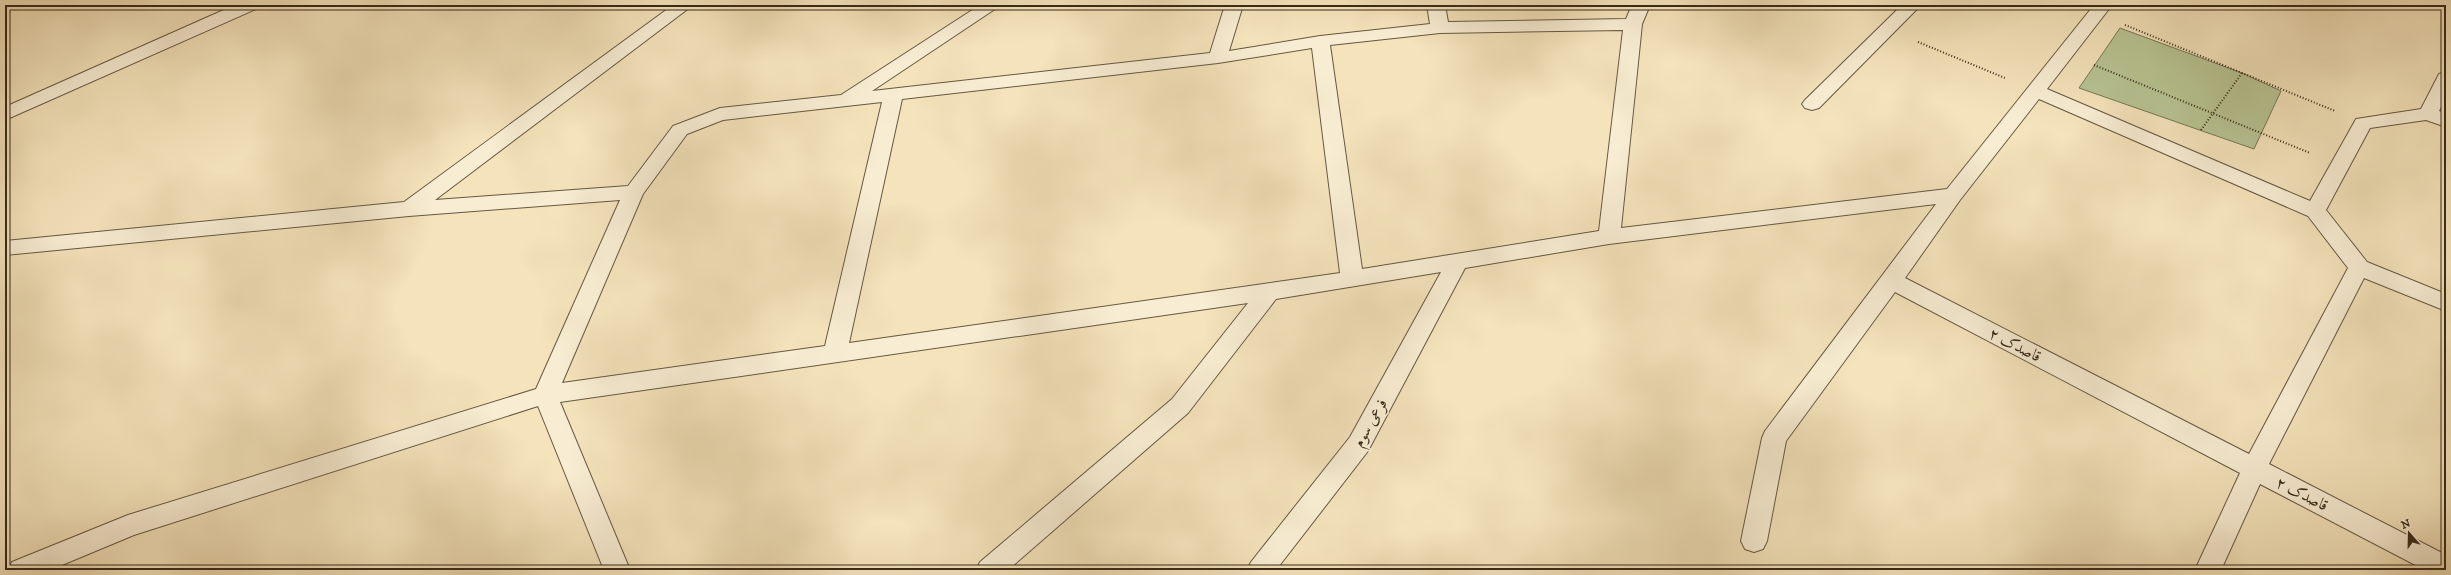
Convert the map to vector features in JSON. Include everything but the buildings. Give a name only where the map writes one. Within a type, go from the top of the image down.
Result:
[{"type":"street","points":[[5,114],[250,5]]},
{"type":"street","points":[[409,209],[684,5]]},
{"type":"street","points":[[844,100],[992,5]]},
{"type":"street","points":[[1218,58],[1234,5]]},
{"type":"street","points":[[1436,5],[1440,28]]},
{"type":"street","points":[[1609,237],[1633,24],[1641,5]]},
{"type":"street","points":[[1812,104],[1912,5]]},
{"type":"street","points":[[1754,541],[1774,438],[1892,281],[1953,195],[2034,90],[2100,9]]},
{"type":"street","points":[[617,570],[545,395],[634,192],[680,130],[720,114],[1218,58],[1320,41],[1440,28],[1633,24]]},
{"type":"street","points":[[1320,41],[1352,278]]},
{"type":"street","points":[[2315,211],[2363,123],[2437,117],[2446,78]]},
{"type":"street","points":[[2034,90],[2315,211],[2359,267],[2446,303]]},
{"type":"street","points":[[835,354],[893,95]]},
{"type":"street","points":[[5,248],[409,209],[634,192]]},
{"type":"street","points":[[21,570],[128,526],[545,395],[1269,292],[1609,237],[1953,195]]},
{"type":"street","name":"فرعی سوم","points":[[1260,570],[1359,444],[1457,262]]},
{"type":"street","points":[[2208,570],[2254,469],[2359,267]]},
{"type":"street","name":"قاصدک ۲","points":[[1892,281],[2446,568]]},
{"type":"street","points":[[990,570],[1180,406],[1269,292]]},
{"type":"path","points":[[2100,9],[2242,73],[2363,123]]},
{"type":"path","points":[[1888,29],[2034,90]]},
{"type":"path","points":[[2064,53],[2214,112],[2340,166]]},
{"type":"path","points":[[2184,154],[2242,73]]},
{"type":"green space","points":[[2120,28],[2242,73],[2281,91],[2254,149],[2079,88]]}]
